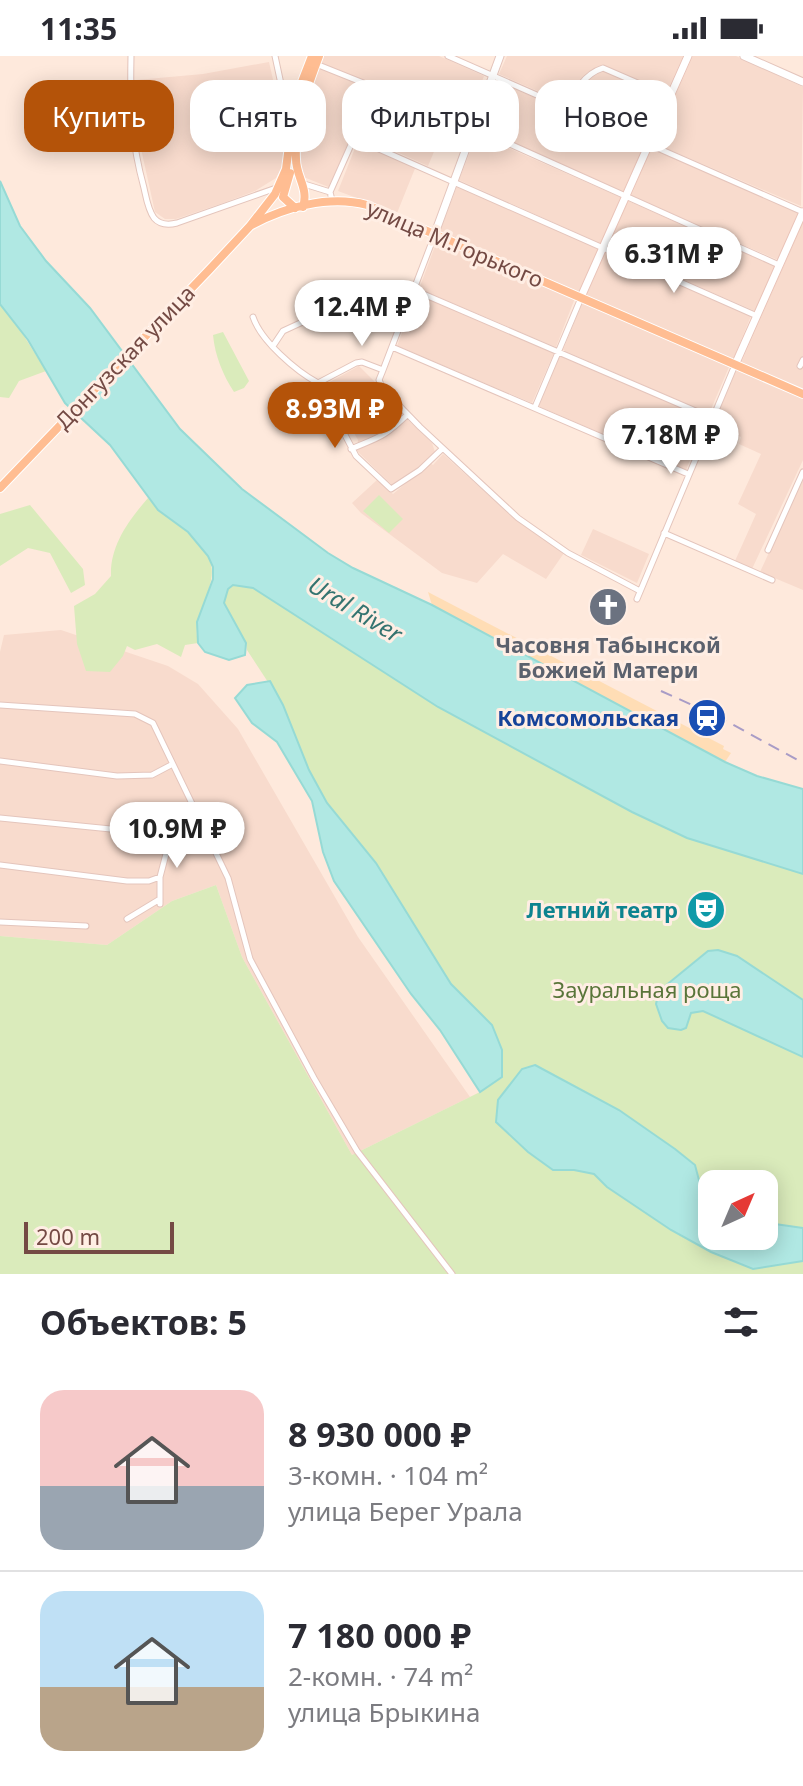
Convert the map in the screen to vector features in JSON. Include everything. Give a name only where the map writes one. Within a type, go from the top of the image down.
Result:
[{"type":"main road","points":[[489,80],[500,56]]},
{"type":"main road","points":[[677,81],[688,56]]},
{"type":"main road","points":[[744,56],[803,82]]},
{"type":"main road","points":[[288,152],[286,169],[293,185],[306,198],[299,208],[283,197],[293,185],[297,118],[316,59]]},
{"type":"main road","points":[[306,80],[316,59]]},
{"type":"main road","points":[[435,233],[464,152]]},
{"type":"main road","points":[[581,297],[646,152]]},
{"type":"main road","name":"Донгузская улица","points":[[0,488],[250,226],[293,185]]},
{"type":"main road","name":"улица М.Горького","points":[[250,226],[331,196],[367,205],[803,394]]},
{"type":"main road","points":[[735,365],[803,212]]},
{"type":"street","points":[[131,56],[130,121],[141,179],[156,220],[164,224],[177,223],[293,185],[331,196],[354,138],[757,316]]},
{"type":"street","points":[[275,56],[280,80]]},
{"type":"street","points":[[448,56],[535,95]]},
{"type":"street","points":[[316,59],[363,80]]},
{"type":"street","points":[[585,80],[603,68],[631,80]]},
{"type":"street","points":[[519,150],[779,265]]},
{"type":"street","points":[[665,152],[803,212]]},
{"type":"street","points":[[435,233],[380,385],[407,415],[518,518],[568,553],[640,591]]},
{"type":"street","points":[[414,290],[712,418]]},
{"type":"street","points":[[535,407],[581,297]]},
{"type":"street","points":[[273,346],[283,331],[322,313],[332,312]]},
{"type":"street","points":[[253,317],[260,332],[273,346],[318,383],[351,449],[391,489],[420,470],[442,448]]},
{"type":"street","points":[[392,347],[688,474]]},
{"type":"street","points":[[318,383],[356,363],[362,362],[383,370]]},
{"type":"street","points":[[637,599],[735,365]]},
{"type":"street","points":[[351,449],[390,432],[407,415]]},
{"type":"street","points":[[768,550],[803,472]]},
{"type":"street","points":[[664,533],[772,580]]},
{"type":"street","points":[[0,705],[144,716],[153,723],[228,878],[250,959],[260,979],[349,1139],[452,1274]]},
{"type":"street","points":[[0,761],[117,776],[152,775],[171,765]]},
{"type":"street","points":[[0,818],[171,835],[204,829]]},
{"type":"street","points":[[127,919],[160,902],[160,877],[171,835]]},
{"type":"street","points":[[0,865],[127,881],[149,881],[160,877]]},
{"type":"street","points":[[0,922],[86,926]]},
{"type":"shaded area","points":[[323,56],[439,56],[484,76],[482,80],[363,80],[320,63]]},
{"type":"shaded area","points":[[507,56],[683,56],[672,80],[535,80],[535,90],[519,83],[519,80],[499,74]]},
{"type":"shaded area","points":[[693,56],[736,56],[803,87],[801,206],[675,152],[677,92]]},
{"type":"shaded area","points":[[269,62],[273,80],[190,80],[190,152],[285,152],[283,164],[276,178],[255,191],[176,219],[165,219],[155,212],[142,152],[174,152],[174,80],[136,80],[203,74]]},
{"type":"shaded area","points":[[319,68],[348,80],[342,80],[342,152],[346,152],[331,188],[301,176],[301,152],[326,152],[326,80],[314,80]]},
{"type":"shaded area","points":[[519,91],[535,98],[535,152],[641,152],[623,192],[519,146]]},
{"type":"shaded area","points":[[353,152],[380,152],[416,166],[397,213],[338,191]]},
{"type":"shaded area","points":[[397,152],[434,152],[428,166]]},
{"type":"shaded area","points":[[470,152],[518,152],[622,198],[601,244],[459,180]]},
{"type":"shaded area","points":[[649,152],[660,152],[798,213],[778,260],[631,196]]},
{"type":"shaded area","points":[[457,186],[599,248],[579,292],[440,231]]},
{"type":"shaded area","points":[[628,201],[775,266],[755,311],[608,247]]},
{"type":"shaded area","points":[[803,222],[803,389],[741,363]]},
{"type":"shaded area","points":[[438,238],[575,298],[556,347],[419,289]]},
{"type":"shaded area","points":[[606,251],[751,316],[733,360],[586,296]]},
{"type":"shaded area","points":[[417,293],[554,353],[532,403],[397,346]]},
{"type":"shaded area","points":[[583,301],[729,367],[709,414],[563,350]]},
{"type":"shaded area","points":[[560,355],[707,418],[686,470],[538,406]]},
{"type":"shaded area","points":[[359,366],[389,402],[432,443],[435,452],[414,473],[393,486],[357,451],[358,440],[326,384]]},
{"type":"shaded area","points":[[736,370],[803,398],[803,460],[752,569],[735,561],[756,514],[738,504],[761,454],[739,444],[741,437],[713,425]]},
{"type":"shaded area","points":[[443,454],[514,518],[564,553],[546,579],[503,554],[477,583],[442,573],[352,503],[377,480],[393,494]]},
{"type":"shaded area","points":[[803,478],[803,590],[760,572]]},
{"type":"shaded area","points":[[593,529],[649,554],[637,583],[581,555]]},
{"type":"shaded area","points":[[61,630],[168,666],[198,684],[238,729],[358,937],[470,1097],[352,1155],[242,957],[216,885],[172,901],[107,945],[0,936],[0,652],[4,635]]},
{"type":"green space","points":[[0,304],[12,317],[46,371],[19,381],[9,398],[0,397]]},
{"type":"green space","points":[[223,332],[249,381],[244,388],[234,392],[220,365],[214,343],[213,335]]},
{"type":"green space","points":[[379,495],[403,519],[389,533],[363,511]]},
{"type":"green space","points":[[148,498],[194,538],[207,554],[211,565],[210,587],[198,620],[198,643],[185,645],[181,657],[157,644],[135,650],[127,646],[110,672],[86,671],[77,644],[74,606],[95,594],[111,576],[117,544]]},
{"type":"green space","points":[[30,505],[83,569],[85,585],[71,593],[50,553],[28,548],[0,566],[0,514]]},
{"type":"green space","name":"Зауральная роща","points":[[233,585],[253,588],[438,707],[670,831],[803,874],[803,1274],[0,1274],[0,936],[107,945],[172,901],[216,885],[242,957],[352,1155],[480,1092],[501,1077],[492,1025],[451,984],[376,863],[327,803],[309,770],[283,705],[247,650],[224,602],[228,589]]},
{"type":"sand","points":[[428,592],[724,746],[723,749],[731,753],[725,762],[432,605]]},
{"type":"water","name":"Ural River","points":[[0,181],[20,226],[46,261],[90,308],[180,429],[242,489],[353,568],[432,605],[725,762],[757,776],[803,789],[803,874],[687,838],[632,812],[438,707],[253,588],[233,585],[228,589],[224,603],[246,643],[245,655],[229,660],[205,652],[198,643],[197,622],[213,579],[213,567],[208,556],[188,532],[158,510],[110,445],[65,403],[28,340],[0,304]]},
{"type":"water","points":[[270,681],[327,803],[376,863],[451,984],[492,1025],[502,1050],[502,1077],[480,1092],[334,881],[323,852],[312,801],[277,742],[252,723],[235,698],[247,685]]},
{"type":"water","points":[[718,950],[737,956],[803,1000],[803,1057],[703,1011],[691,1013],[686,1028],[681,1030],[668,1028],[662,1021],[656,1004],[659,991],[708,951]]},
{"type":"water","points":[[535,1065],[619,1110],[695,1165],[698,1176],[698,1245],[607,1187],[594,1174],[553,1170],[496,1122],[498,1100],[522,1069]]},
{"type":"water","points":[[778,1224],[803,1228],[803,1261],[753,1269],[707,1250],[778,1250]]},
{"type":"railway","points":[[661,691],[719,717],[803,763]]},
{"type":"place","name":"Часовня Табынской Божией Матери","points":[[608,607]]},
{"type":"place","name":"Комсомольская","points":[[707,718]]},
{"type":"place","name":"Летний театр","points":[[706,910]]}]
